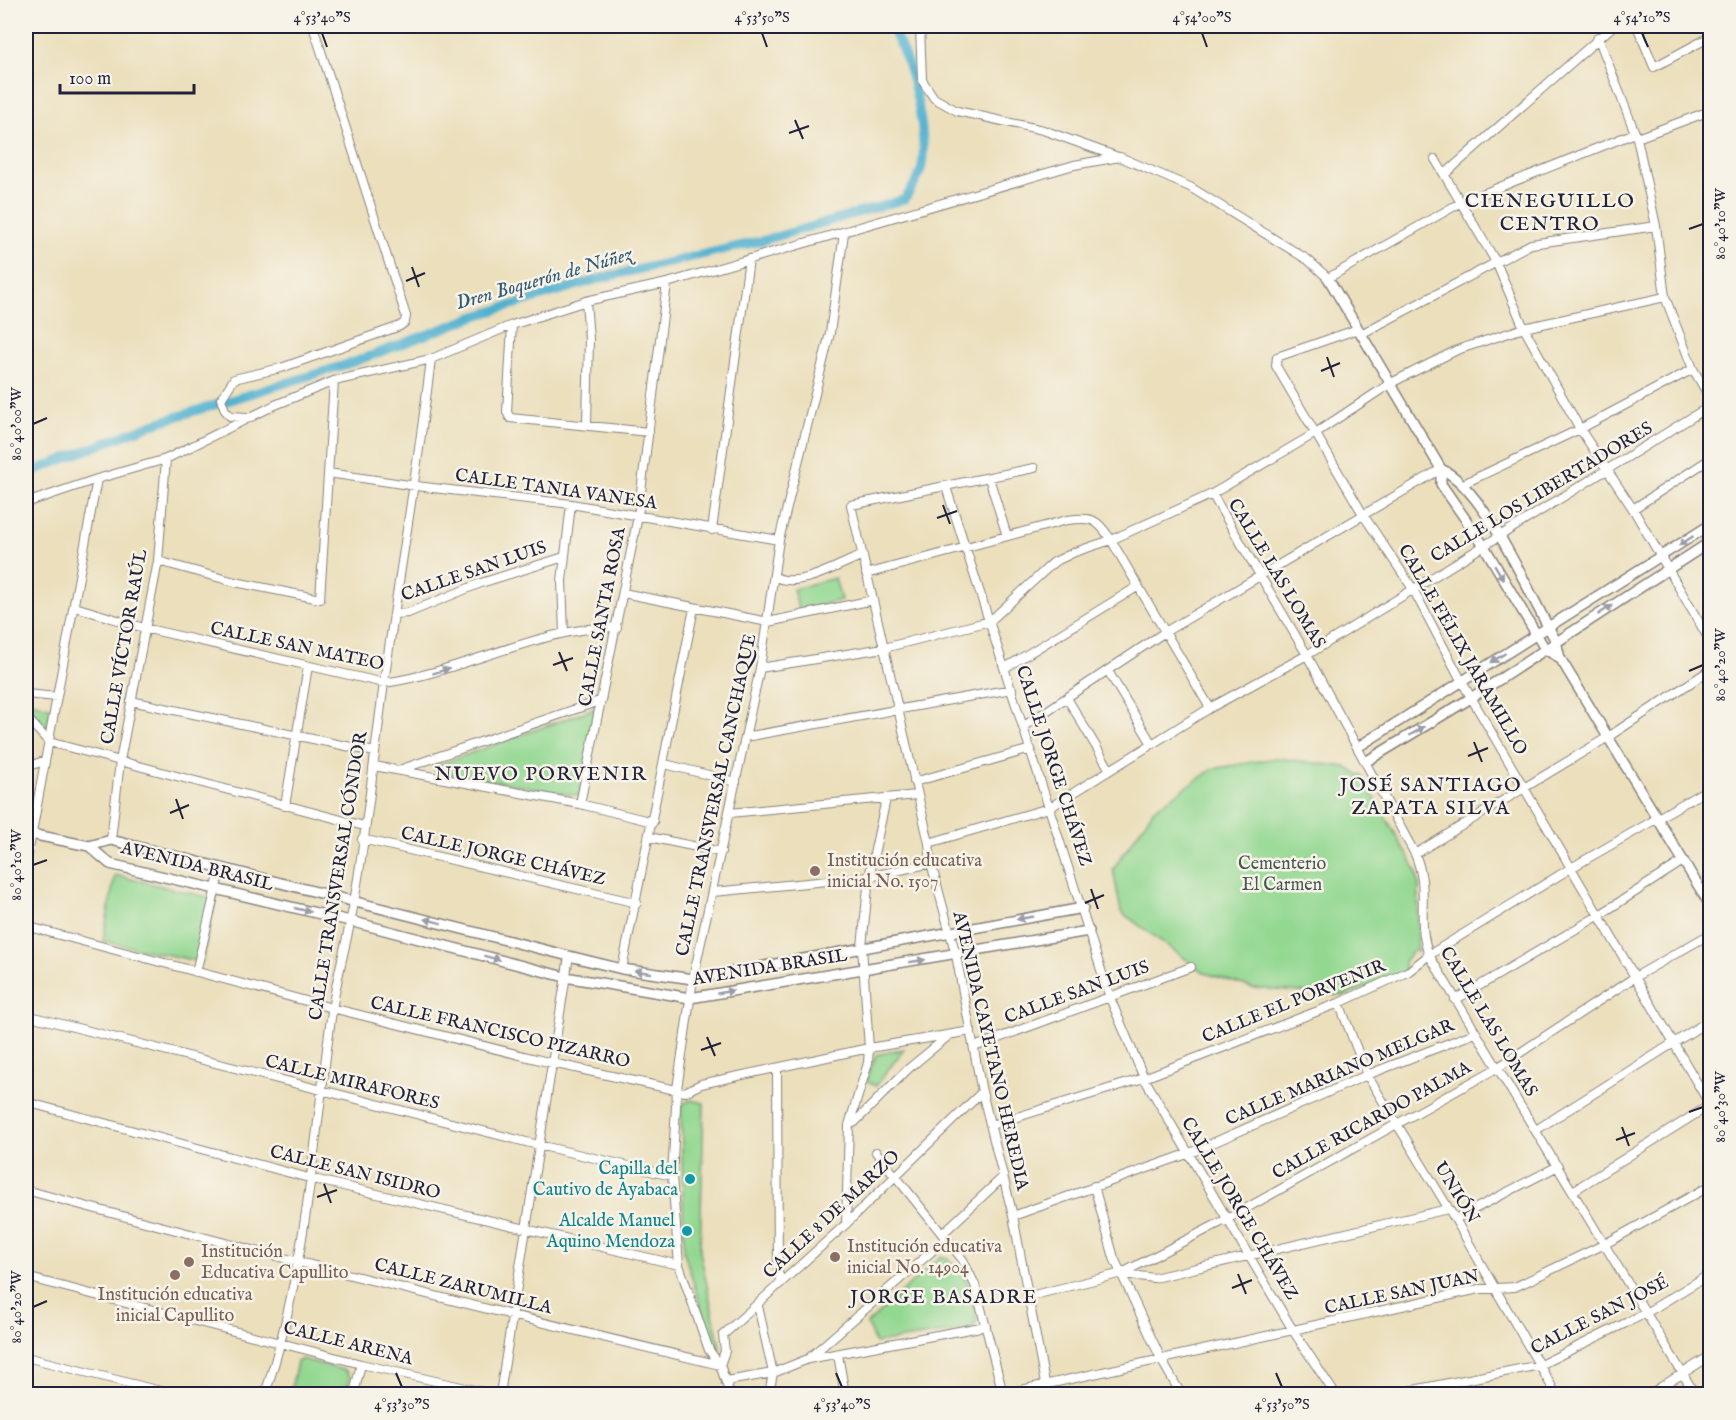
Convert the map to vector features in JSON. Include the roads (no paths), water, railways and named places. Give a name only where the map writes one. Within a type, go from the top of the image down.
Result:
[{"type":"street","points":[[253,416],[238,418],[231,416],[225,410],[221,399],[234,379],[281,368],[405,322],[405,305],[357,168],[313,26]]},
{"type":"street","points":[[920,26],[922,80],[934,98],[957,111],[1043,130],[1119,157],[1190,187],[1308,260],[1328,278],[1441,469],[1441,484],[1484,546],[1545,648],[1560,658]]},
{"type":"street","points":[[1445,174],[1613,26]]},
{"type":"street","points":[[1637,26],[1654,67],[1710,37]]},
{"type":"street","points":[[1598,37],[1636,136],[1656,226],[1665,297],[1693,369],[1710,398]]},
{"type":"street","points":[[1328,278],[1460,202],[1636,136],[1710,111]]},
{"type":"street","points":[[26,503],[97,478],[166,459],[253,416],[334,381],[431,359],[512,325],[586,301],[667,283],[1024,178],[1074,165],[1119,157]]},
{"type":"street","points":[[1435,159],[1496,261],[1524,328],[1580,429],[1633,509],[1710,641]]},
{"type":"street","points":[[1360,332],[1532,244],[1656,226]]},
{"type":"street","name":"CALLE TRANSVERSAL CANCHAQUE","points":[[730,1395],[720,1365],[709,1350],[679,1266],[672,1176],[677,1089],[693,979],[760,668],[779,540],[830,333],[844,232]]},
{"type":"street","points":[[712,530],[749,259]]},
{"type":"street","name":"CALLE SANTA ROSA","points":[[580,804],[638,516],[667,283]]},
{"type":"street","points":[[760,668],[884,648],[990,621],[1054,562],[1075,552],[1112,540],[1212,494],[1314,434],[1391,383],[1457,350],[1524,328],[1665,297]]},
{"type":"street","points":[[586,301],[587,424]]},
{"type":"street","points":[[512,325],[507,416],[649,432]]},
{"type":"street","name":"CALLE FÉLIX JARAMILLO","points":[[1360,332],[1277,357],[1276,366],[1364,516],[1413,589],[1462,682],[1710,1105]]},
{"type":"street","name":"CALLE TRANSVERSAL CÓNDOR","points":[[265,1395],[282,1343],[297,1260],[332,1008],[354,901],[394,614],[416,486],[431,359]]},
{"type":"street","points":[[1463,484],[1580,429],[1693,369]]},
{"type":"street","points":[[158,561],[235,582],[320,599],[334,381]]},
{"type":"street","name":"CALLE LOS LIBERTADORES","points":[[929,843],[1049,808],[1210,708],[1307,655],[1609,471],[1710,406]]},
{"type":"street","name":"CALLE VÍCTOR RAÚL","points":[[111,840],[120,761],[158,561],[166,459]]},
{"type":"street","points":[[1633,509],[1710,459]]},
{"type":"street","points":[[946,487],[1034,468]]},
{"type":"street","points":[[1441,469],[1455,475],[1463,484],[1500,537],[1556,641],[1560,658],[1710,905]]},
{"type":"street","points":[[1024,726],[1165,632],[1441,469]]},
{"type":"street","name":"CALLE TANIA VANESA","points":[[328,473],[416,486],[572,504],[779,540]]},
{"type":"street","points":[[26,865],[28,835],[49,742],[97,478]]},
{"type":"street","points":[[989,478],[1007,536]]},
{"type":"street","name":"AVENIDA CAYETANO HEREDIA","points":[[946,487],[851,505],[861,556],[900,710],[929,843],[931,863],[956,955],[982,1092],[1030,1296],[1047,1395]]},
{"type":"street","name":"CALLE JORGE CHÁVEZ","points":[[946,487],[1110,998],[1144,1078],[1252,1256],[1294,1332],[1335,1395]]},
{"type":"street","name":"CALLE LAS LOMAS","points":[[1212,494],[1367,761],[1415,854],[1425,886],[1421,935],[1429,955],[1695,1395]]},
{"type":"street","points":[[564,633],[562,610],[564,557],[572,504]]},
{"type":"street","points":[[866,574],[1084,518],[1097,521],[1112,540],[1137,587],[1210,708]]},
{"type":"street","points":[[1358,747],[1710,525]]},
{"type":"street","points":[[1367,761],[1472,698],[1710,542]]},
{"type":"street","points":[[775,577],[785,581],[797,581],[861,556]]},
{"type":"street","name":"CALLE SAN LUIS","points":[[394,614],[408,613],[482,583],[564,557]]},
{"type":"street","points":[[1005,668],[1137,587]]},
{"type":"street","points":[[623,593],[768,622],[873,600]]},
{"type":"street","name":"CALLE SAN MATEO","points":[[75,607],[144,628],[384,683],[417,678],[564,633],[593,627],[617,627]]},
{"type":"street","points":[[622,969],[665,764],[694,608]]},
{"type":"street","points":[[285,806],[308,666]]},
{"type":"street","points":[[1415,854],[1608,737],[1710,670]]},
{"type":"street","points":[[1108,671],[1152,744]]},
{"type":"street","points":[[745,737],[1012,689]]},
{"type":"street","points":[[26,694],[57,697]]},
{"type":"street","points":[[1067,698],[1110,770]]},
{"type":"street","points":[[400,770],[602,700]]},
{"type":"street","points":[[131,701],[375,752]]},
{"type":"street","points":[[26,717],[49,742],[364,826]]},
{"type":"street","points":[[914,782],[1031,749]]},
{"type":"street","points":[[26,767],[44,761]]},
{"type":"street","points":[[665,764],[736,782]]},
{"type":"street","points":[[374,766],[580,804],[653,822]]},
{"type":"street","name":"CALLE EL PORVENIR","points":[[991,1125],[1144,1078],[1339,1003],[1409,971],[1429,955],[1570,868],[1710,788]]},
{"type":"street","points":[[730,813],[917,795]]},
{"type":"street","points":[[846,1224],[849,1125],[868,1063],[869,1048],[862,946],[869,877],[886,799]]},
{"type":"street","points":[[28,835],[88,846]]},
{"type":"street","points":[[649,837],[721,852]]},
{"type":"street","name":"CALLE JORGE CHÁVEZ","points":[[362,839],[637,903]]},
{"type":"street","name":"AVENIDA BRASIL","points":[[88,846],[111,840],[622,969],[693,979],[862,946],[1083,908]]},
{"type":"street","name":"AVENIDA BRASIL","points":[[88,846],[110,864],[350,921],[565,977],[690,998],[1089,931]]},
{"type":"street","points":[[1455,1000],[1598,916],[1683,861]]},
{"type":"street","points":[[713,892],[869,877],[931,863]]},
{"type":"street","points":[[196,972],[221,867]]},
{"type":"street","name":"CALLE FRANCISCO PIZARRO","points":[[26,926],[332,1008],[552,1063],[685,1092],[701,1084],[777,1070],[869,1048],[971,1031]]},
{"type":"street","name":"CALLE RICARDO PALMA","points":[[1030,1296],[1122,1273],[1229,1218],[1497,1068],[1635,977],[1710,934]]},
{"type":"street","points":[[500,1395],[569,956]]},
{"type":"street","name":"CALLE SAN LUIS","points":[[974,1047],[1191,967]]},
{"type":"street","name":"UNIÓN","points":[[1339,1003],[1366,1075],[1455,1219],[1556,1395]]},
{"type":"street","name":"CALLE MIRAFORES","points":[[26,1015],[538,1145],[672,1176]]},
{"type":"street","points":[[1536,1130],[1710,1020]]},
{"type":"street","name":"CALLE MARIANO MELGAR","points":[[1013,1216],[1190,1153],[1366,1075],[1475,1033]]},
{"type":"street","points":[[849,1125],[855,1122],[908,1069],[949,1036]]},
{"type":"street","points":[[777,1070],[778,1272],[781,1283]]},
{"type":"street","name":"CALLE 8 DE MARZO","points":[[720,1365],[725,1351],[723,1335],[758,1306],[846,1224],[982,1092]]},
{"type":"street","name":"CALLE SAN ISIDRO","points":[[26,1102],[309,1178],[679,1266]]},
{"type":"street","points":[[1573,1191],[1710,1105]]},
{"type":"street","points":[[876,1152],[963,1260],[971,1276],[986,1326],[1003,1395]]},
{"type":"street","points":[[1455,1219],[1558,1166]]},
{"type":"street","points":[[808,1359],[944,1236],[1002,1178]]},
{"type":"street","points":[[1094,1186],[1114,1258],[1162,1361],[1181,1395]]},
{"type":"street","name":"CALLE SAN JUAN","points":[[1003,1395],[1479,1289],[1515,1287],[1605,1244],[1710,1186]]},
{"type":"street","name":"CALLE ZARUMILLA","points":[[26,1190],[245,1250],[297,1260],[514,1316],[720,1365]]},
{"type":"street","points":[[1122,1273],[1154,1278],[1448,1209]]},
{"type":"street","name":"CALLE SAN JOSÉ","points":[[1393,1395],[1540,1365],[1646,1314],[1710,1274]]},
{"type":"street","name":"CALLE ARENA","points":[[26,1277],[361,1364],[492,1395]]},
{"type":"street","points":[[758,1306],[773,1373],[769,1395]]},
{"type":"street","points":[[727,1381],[773,1373],[808,1359],[986,1326]]},
{"type":"street","points":[[838,1355],[845,1395]]},
{"type":"street","points":[[1650,1395],[1710,1356]]},
{"type":"street","points":[[26,1357],[172,1395]]},
{"type":"street","points":[[354,1395],[361,1364]]},
{"type":"waterway","name":"Dren Boquerón de Núñez","points":[[26,474],[153,424],[354,362],[476,316],[602,278],[765,240],[905,199],[921,170],[923,138],[910,73],[904,54],[888,26]]},
{"type":"place","name":"Institución educativa inicial No. 1507","points":[[815,871]]},
{"type":"place","name":"Capilla del Cautivo de Ayabaca","points":[[690,1179]]},
{"type":"place","name":"Alcalde Manuel Aquino Mendoza","points":[[687,1231]]},
{"type":"place","name":"Institución educativa inicial No. 14904","points":[[835,1257]]},
{"type":"place","name":"Institución Educativa Capullito","points":[[189,1262]]},
{"type":"place","name":"Institución educativa inicial Capullito","points":[[175,1275]]},
{"type":"district","name":"CIENEGUILLO CENTRO","points":[[1550,212]]},
{"type":"district","name":"NUEVO PORVENIR","points":[[541,774]]},
{"type":"district","name":"JOSÉ SANTIAGO ZAPATA SILVA","points":[[1431,796]]},
{"type":"district","name":"JORGE BASADRE","points":[[944,1297]]},
{"type":"park label","name":"Cementerio El Carmen","points":[[1282,874]]}]
